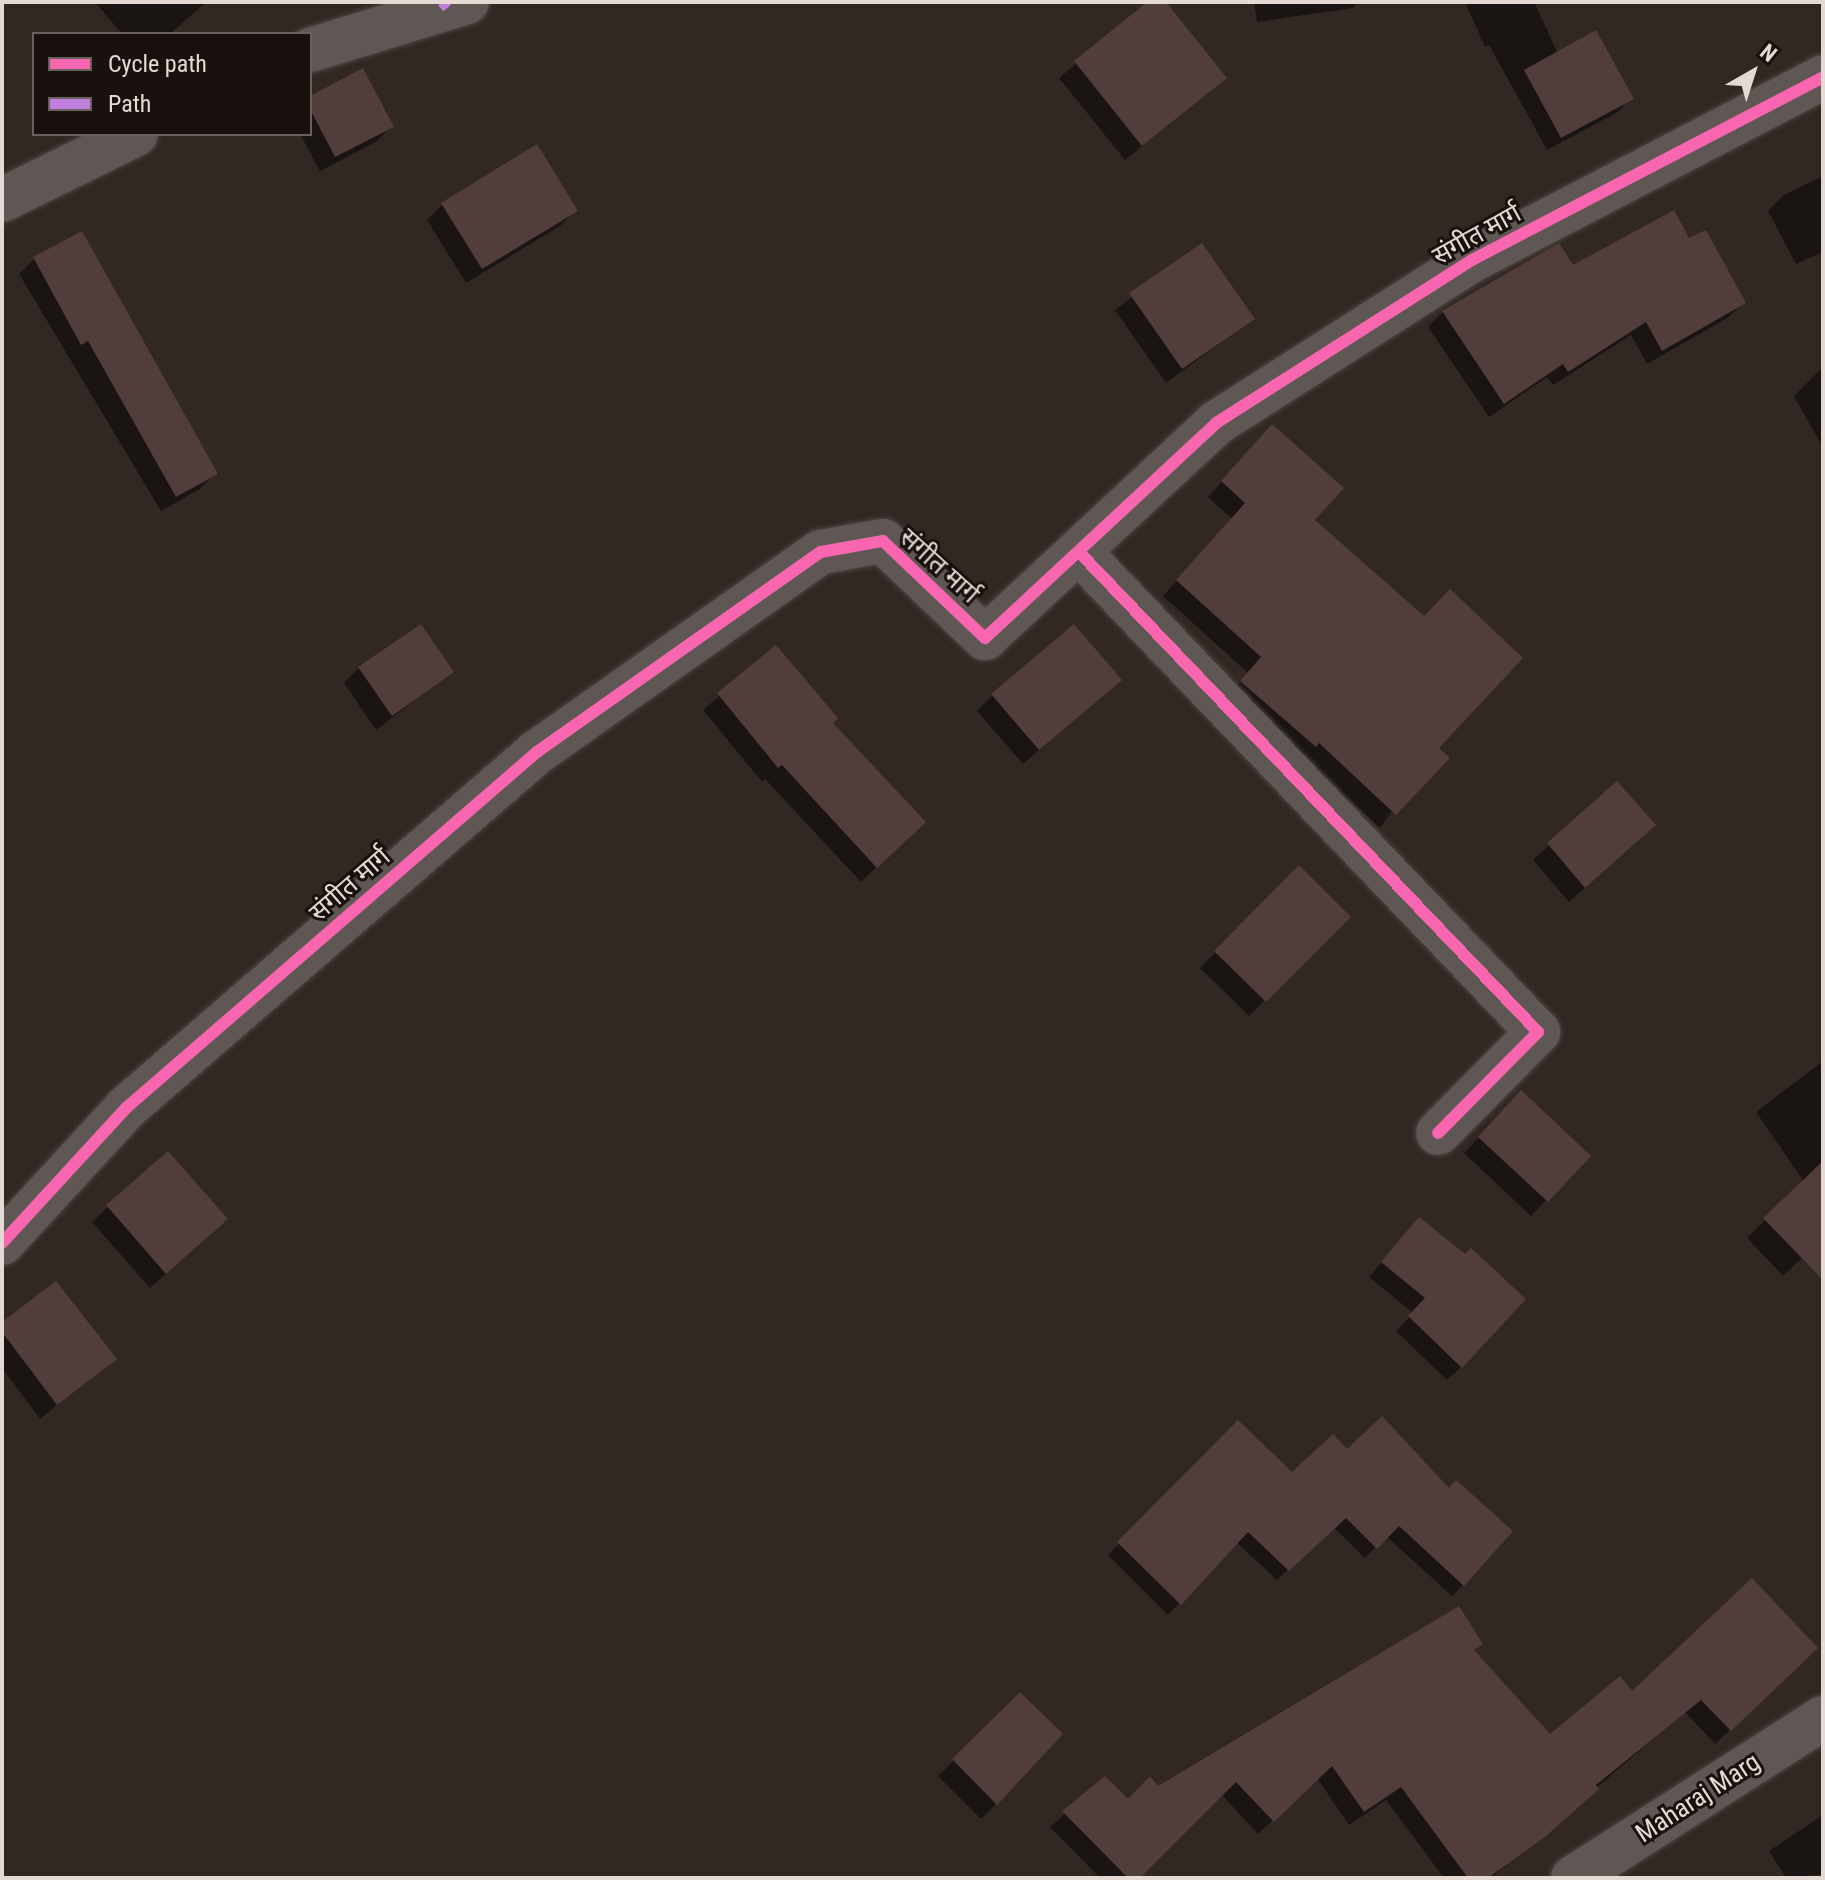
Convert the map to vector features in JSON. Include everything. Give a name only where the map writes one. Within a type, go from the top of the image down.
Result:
[{"type":"street","points":[[312,49],[467,2]]},
{"type":"street","name":"संगीत मार्ग","points":[[2,1243],[126,1108],[537,752],[821,552],[883,541],[985,638],[1229,415],[1472,260],[1823,77]]},
{"type":"street","points":[[2,200],[132,136]]},
{"type":"street","points":[[1079,552],[1538,1032],[1438,1133]]},
{"type":"street","name":"Maharaj Marg","points":[[1573,1878],[1823,1718]]},
{"type":"building","points":[[1147,2],[1166,2],[1227,78],[1142,146],[1074,61]]},
{"type":"building","points":[[1596,30],[1634,99],[1561,138],[1524,70]]},
{"type":"building","points":[[363,68],[394,127],[335,157],[312,113],[312,95]]},
{"type":"building","points":[[537,144],[578,211],[482,269],[441,203]]},
{"type":"building","points":[[1674,210],[1689,238],[1706,230],[1746,303],[1662,351],[1646,322],[1568,372],[1563,364],[1504,404],[1442,311],[1559,243],[1573,265]]},
{"type":"building","points":[[82,231],[218,474],[176,497],[88,341],[81,345],[33,257]]},
{"type":"building","points":[[1202,243],[1255,319],[1182,369],[1129,293]]},
{"type":"building","points":[[1272,424],[1344,488],[1315,520],[1424,616],[1450,589],[1523,658],[1439,748],[1450,758],[1396,815],[1319,743],[1316,747],[1240,681],[1261,657],[1176,580],[1245,503],[1221,481]]},
{"type":"building","points":[[421,624],[454,672],[392,716],[358,667]]},
{"type":"building","points":[[1074,624],[1122,680],[1039,750],[991,694]]},
{"type":"building","points":[[776,645],[838,718],[833,723],[926,822],[877,868],[782,765],[778,768],[717,693]]},
{"type":"building","points":[[1617,781],[1656,825],[1585,888],[1547,843]]},
{"type":"building","points":[[1299,865],[1351,917],[1266,1002],[1214,951]]},
{"type":"building","points":[[1521,1090],[1591,1156],[1548,1202],[1478,1137]]},
{"type":"building","points":[[168,1151],[228,1219],[166,1274],[106,1205]]},
{"type":"building","points":[[1823,1161],[1823,1280],[1763,1218]]},
{"type":"building","points":[[1419,1217],[1465,1254],[1471,1248],[1526,1299],[1462,1368],[1408,1316],[1425,1298],[1381,1262]]},
{"type":"building","points":[[56,1281],[117,1359],[57,1405],[2,1332],[2,1322]]},
{"type":"building","points":[[1382,1416],[1449,1488],[1456,1480],[1513,1531],[1464,1586],[1399,1526],[1377,1549],[1346,1518],[1289,1571],[1248,1532],[1181,1605],[1117,1542],[1238,1420],[1292,1472],[1333,1434],[1347,1449]]},
{"type":"building","points":[[1752,1578],[1818,1648],[1731,1731],[1701,1700],[1596,1785],[1599,1789],[1546,1836],[1488,1878],[1468,1878],[1401,1787],[1364,1812],[1332,1766],[1274,1822],[1236,1782],[1140,1878],[1128,1878],[1062,1811],[1105,1776],[1128,1799],[1150,1776],[1158,1786],[1459,1606],[1483,1644],[1474,1650],[1550,1734],[1620,1676],[1632,1691]]},
{"type":"building","points":[[1020,1692],[1063,1734],[997,1805],[952,1759]]},
{"type":"marked path","points":[[442,2],[447,8]]},
{"type":"cycle path","points":[[2,1243],[126,1108],[537,752],[821,552],[883,541],[985,638],[1216,423],[1472,260],[1823,77]]},
{"type":"cycle path","points":[[1079,552],[1538,1032],[1438,1133]]}]
